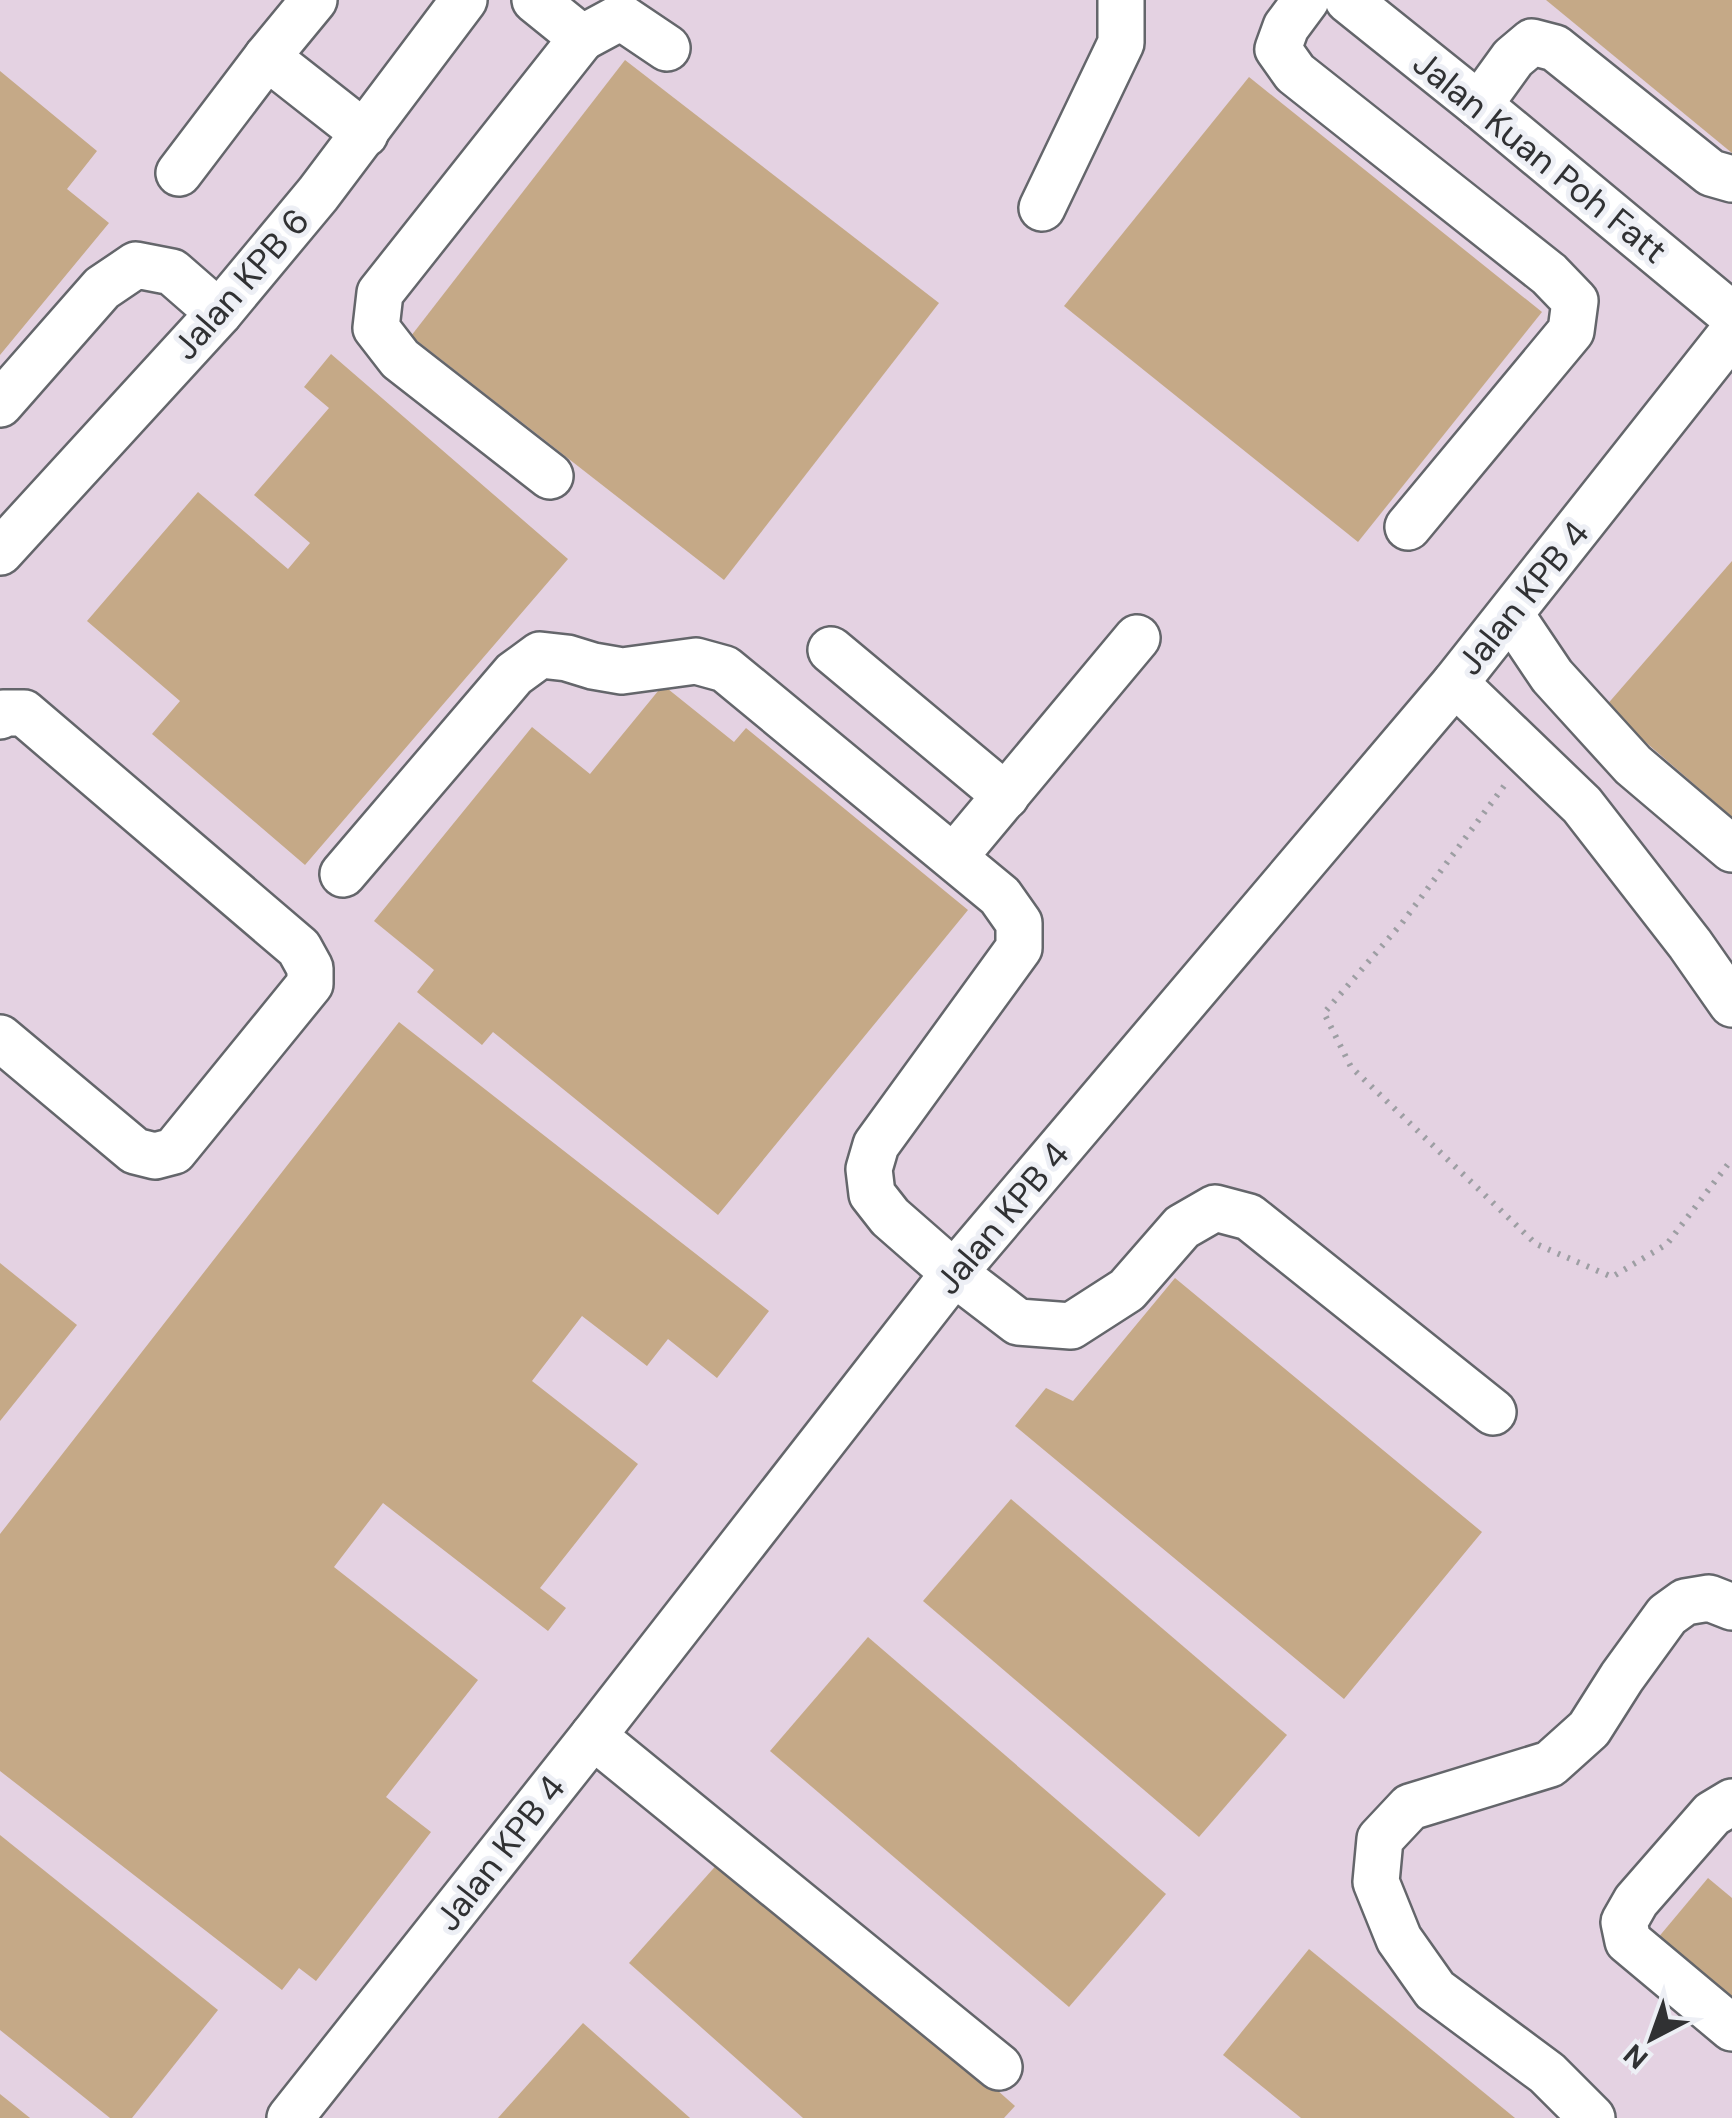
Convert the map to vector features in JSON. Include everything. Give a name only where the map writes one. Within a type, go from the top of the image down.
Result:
[{"type":"street","points":[[179,172],[314,0]]},
{"type":"street","name":"Jalan KPB 6","points":[[0,552],[219,313],[366,134],[464,0]]},
{"type":"street","points":[[536,0],[582,38]]},
{"type":"street","points":[[1042,208],[1121,43],[1121,0]]},
{"type":"street","points":[[1306,0],[1286,27],[1278,49],[1295,73],[1549,274],[1575,301],[1572,331],[1408,526]]},
{"type":"street","name":"Jalan Kuan Poh Fatt","points":[[1348,0],[1732,316]]},
{"type":"street","points":[[550,476],[400,359],[376,328],[380,293],[582,38],[621,17],[667,48]]},
{"type":"street","points":[[1480,106],[1513,58],[1532,42],[1555,48],[1711,172],[1732,179]]},
{"type":"street","points":[[267,57],[366,134]]},
{"type":"street","points":[[0,404],[102,288],[136,265],[172,272],[219,313]]},
{"type":"street","name":"Jalan KPB 4","points":[[290,2118],[954,1273],[1511,615],[1732,333]]},
{"type":"street","points":[[1511,615],[1552,676],[1633,765],[1732,850]]},
{"type":"street","points":[[954,858],[1137,638]]},
{"type":"street","points":[[831,650],[1006,796]]},
{"type":"street","points":[[344,874],[514,674],[540,655],[622,671],[696,661],[725,670],[1000,896],[1019,924],[1019,948],[876,1145],[869,1169],[872,1194],[890,1216],[954,1273],[1018,1322],[1072,1326],[1127,1290],[1182,1226],[1215,1208],[1250,1217],[1493,1412]]},
{"type":"street","points":[[1455,682],[1582,804],[1732,1004]]},
{"type":"street","points":[[0,716],[24,714],[299,948],[310,968],[310,984],[174,1151],[155,1156],[135,1152],[0,1038]]},
{"type":"street","points":[[1592,2118],[1548,2072],[1435,1990],[1399,1939],[1376,1882],[1380,1839],[1410,1806],[1550,1764],[1589,1729],[1667,1616],[1685,1602],[1709,1598],[1732,1607]]},
{"type":"street","points":[[593,1736],[999,2066]]},
{"type":"street","points":[[1732,1802],[1712,1814],[1636,1901],[1624,1922],[1628,1941],[1732,2028]]},
{"type":"path","points":[[1528,752],[1402,923],[1324,1013],[1352,1068],[1536,1244],[1612,1277],[1667,1244],[1732,1159]]},
{"type":"shaded area","points":[[0,0],[1732,0],[1732,2118],[0,2118]]},
{"type":"building","points":[[1546,0],[1732,0],[1732,153]]},
{"type":"building","points":[[625,60],[939,303],[724,580],[411,336]]},
{"type":"building","points":[[0,71],[97,151],[67,189],[109,223],[0,355]]},
{"type":"building","points":[[1249,77],[1542,312],[1358,542],[1064,306]]},
{"type":"building","points":[[331,354],[568,559],[305,865],[152,734],[180,701],[87,621],[198,492],[288,569],[310,543],[254,495],[329,408],[304,387]]},
{"type":"building","points":[[1732,561],[1732,817],[1605,707]]},
{"type":"building","points":[[663,685],[734,742],[746,728],[968,910],[718,1215],[493,1032],[482,1045],[417,992],[434,970],[374,921],[532,727],[590,774]]},
{"type":"building","points":[[399,1022],[769,1311],[717,1378],[668,1339],[647,1366],[582,1316],[532,1381],[638,1464],[540,1588],[566,1608],[548,1631],[383,1503],[334,1567],[478,1680],[386,1797],[431,1832],[316,1981],[299,1968],[282,1990],[0,1771],[0,1534]]},
{"type":"building","points":[[0,1263],[77,1325],[0,1421]]},
{"type":"building","points":[[1175,1278],[1482,1532],[1344,1699],[1015,1426],[1046,1388],[1073,1401]]},
{"type":"building","points":[[1011,1499],[1287,1735],[1199,1837],[923,1601]]},
{"type":"building","points":[[868,1637],[1166,1894],[1069,2007],[770,1751]]},
{"type":"building","points":[[0,1835],[218,2010],[132,2118],[110,2118],[0,2030]]},
{"type":"building","points":[[729,1851],[1015,2106],[1004,2118],[803,2118],[629,1963]]},
{"type":"building","points":[[1708,1878],[1732,1898],[1732,2011],[1652,1945]]},
{"type":"building","points":[[1309,1949],[1515,2118],[1301,2118],[1223,2055]]},
{"type":"building","points":[[583,2023],[690,2118],[498,2118]]},
{"type":"building","points":[[0,2094],[30,2118],[0,2118]]}]
